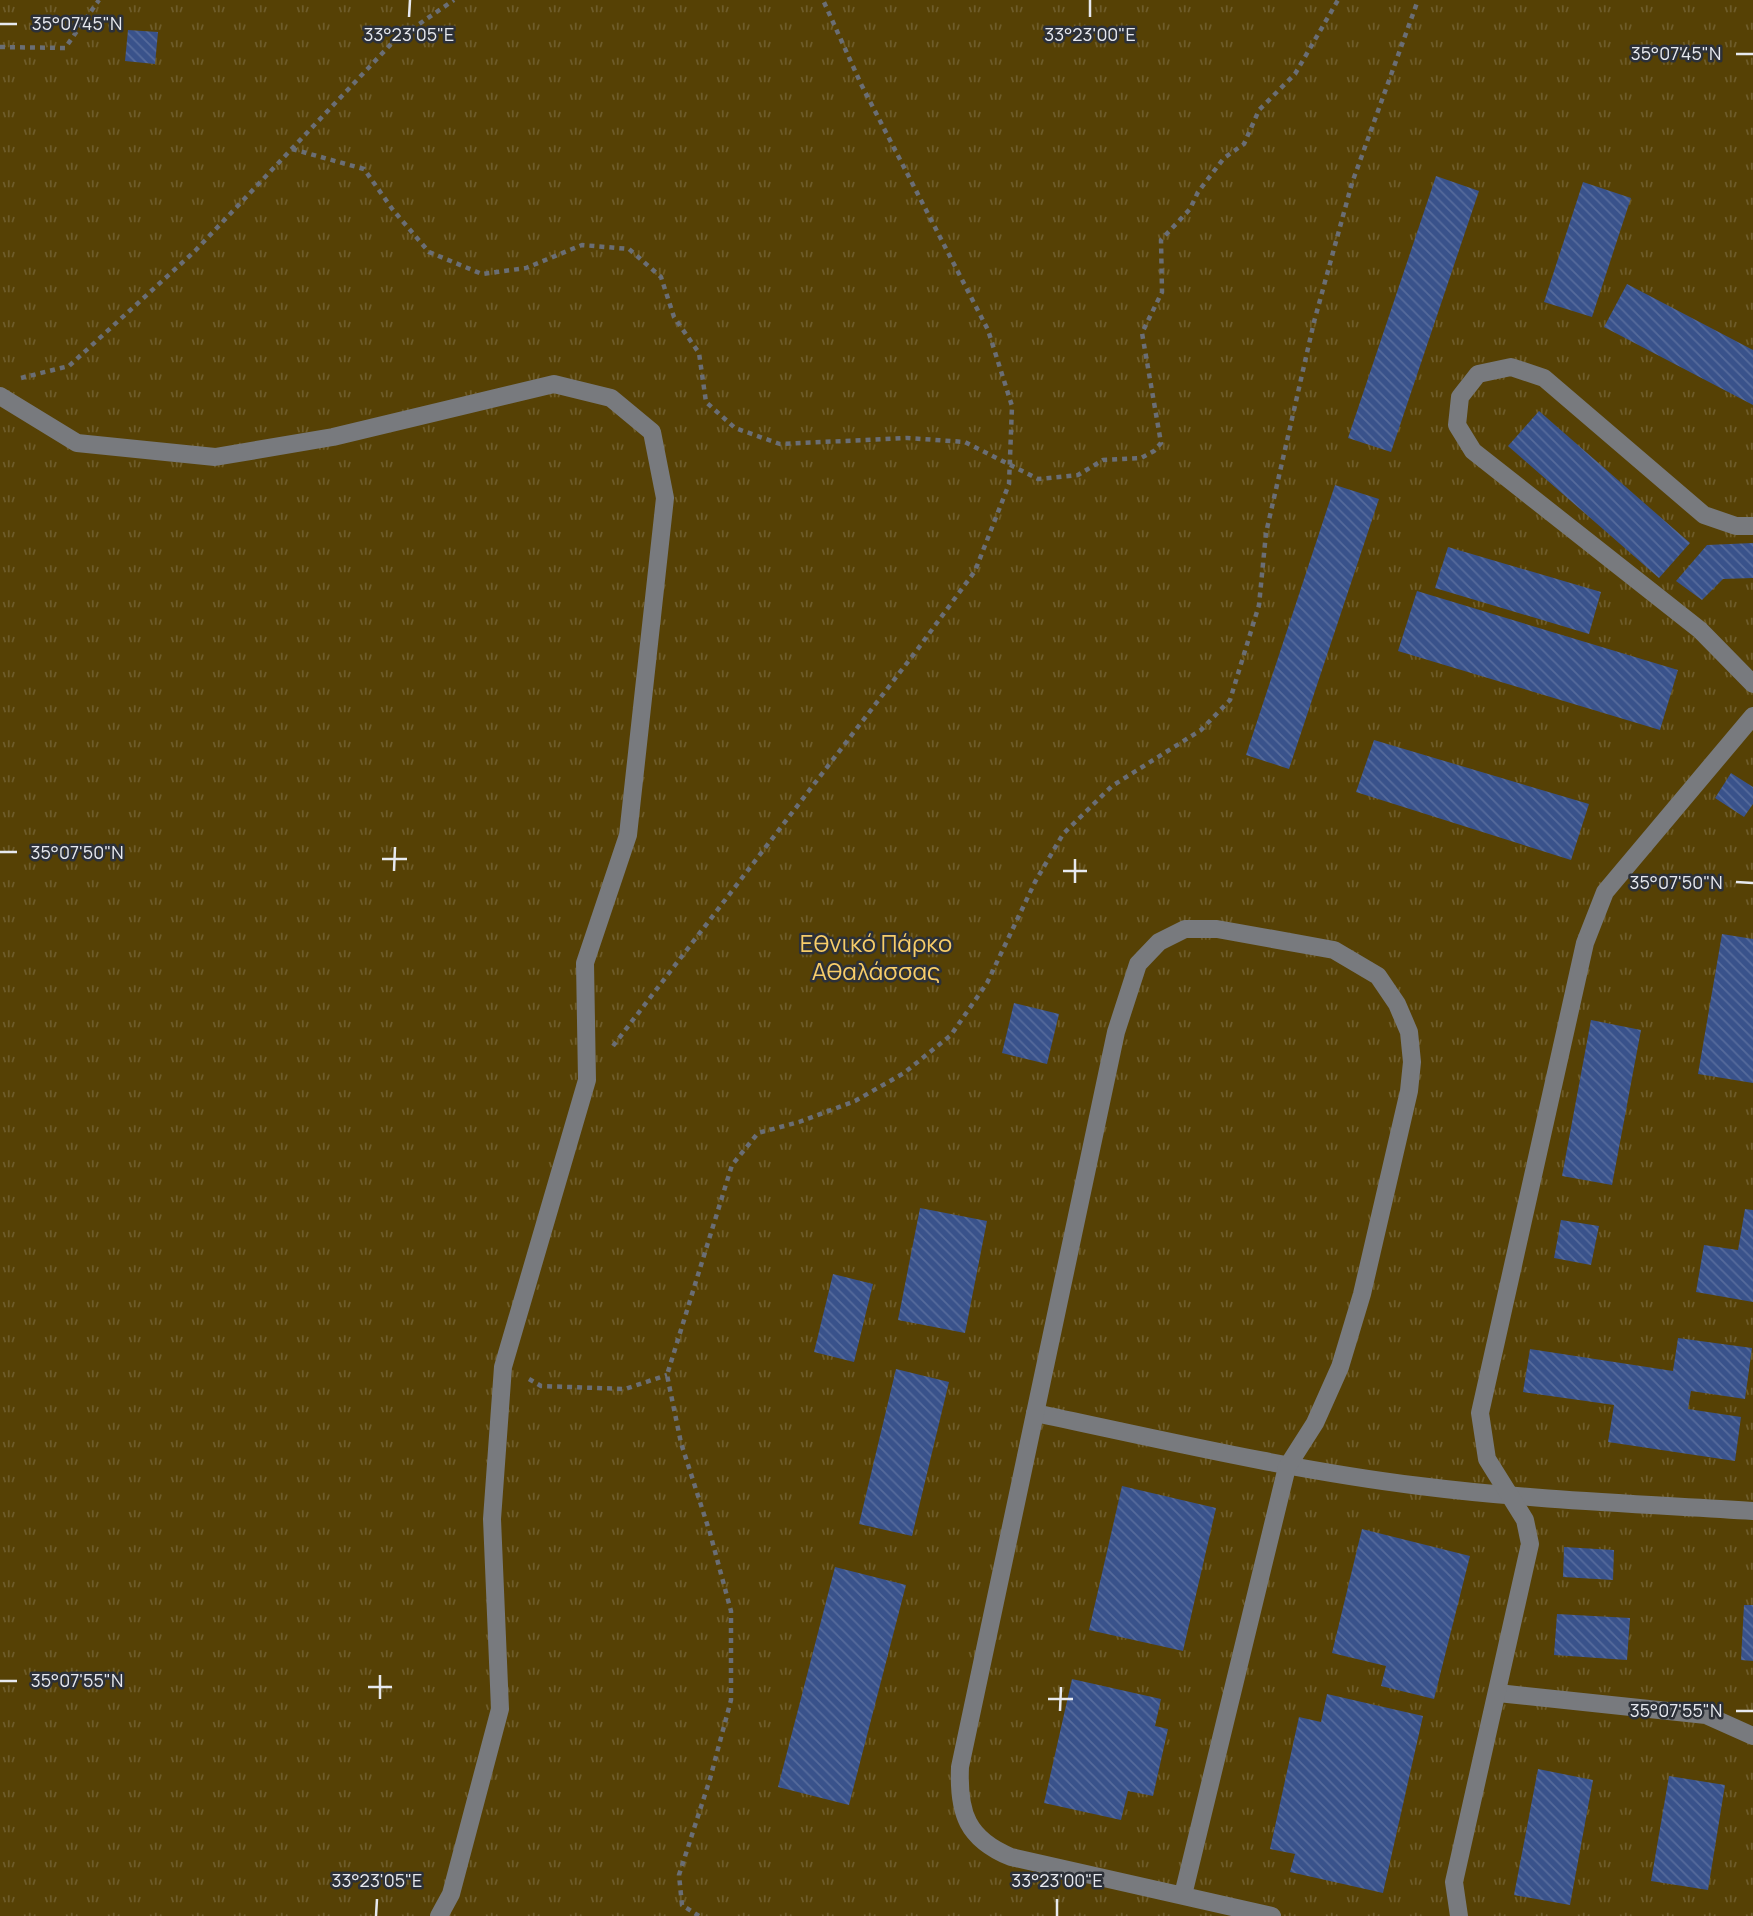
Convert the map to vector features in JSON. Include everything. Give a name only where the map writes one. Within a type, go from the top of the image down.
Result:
[{"type":"lane","points":[[1753,526],[1736,526],[1704,515],[1544,378],[1511,366],[1478,374],[1460,397],[1457,425],[1473,451],[1700,631],[1753,684]]},
{"type":"lane","points":[[0,396],[77,443],[215,457],[332,437],[554,384],[611,398],[652,432],[665,498],[628,835],[586,963],[587,1080],[502,1367],[492,1519],[500,1709],[451,1895],[439,1916]]},
{"type":"lane","points":[[1459,1916],[1454,1882],[1530,1544],[1525,1520],[1487,1459],[1480,1413],[1585,943],[1605,892],[1753,716]]},
{"type":"lane","points":[[1183,1895],[1287,1466],[1315,1423],[1340,1367],[1362,1294],[1409,1091],[1412,1062],[1409,1032],[1397,1004],[1378,976],[1334,950],[1217,929],[1185,929],[1159,942],[1138,964],[1114,1041],[960,1767],[959,1793],[965,1818],[975,1835],[992,1849],[1011,1857],[1272,1916]]},
{"type":"lane","points":[[1035,1413],[1287,1466],[1420,1486],[1508,1496],[1753,1511]]},
{"type":"lane","points":[[1498,1693],[1706,1715],[1753,1736]]},
{"type":"path","points":[[0,47],[65,48],[99,0]]},
{"type":"path","points":[[12,380],[69,366],[195,251],[393,42],[454,0]]},
{"type":"path","points":[[587,1080],[975,571],[1009,484],[1012,406],[988,330],[862,84],[823,0]]},
{"type":"path","points":[[292,149],[364,169],[393,210],[429,252],[482,274],[526,268],[582,245],[629,248],[661,276],[674,317],[699,353],[706,402],[736,428],[780,444],[907,438],[965,442],[1038,479],[1078,475],[1103,460],[1141,458],[1154,451],[1161,443],[1142,333],[1162,292],[1161,240],[1190,209],[1198,192],[1224,158],[1244,144],[1259,110],[1295,74],[1338,0]]},
{"type":"path","points":[[699,1916],[682,1905],[679,1875],[710,1779],[731,1700],[731,1611],[710,1533],[681,1443],[667,1375],[732,1165],[758,1133],[799,1122],[855,1101],[904,1073],[951,1035],[987,983],[1035,883],[1063,834],[1112,786],[1200,730],[1230,700],[1259,605],[1266,533],[1314,322],[1352,183],[1418,0]]},
{"type":"path","points":[[502,1367],[541,1385],[586,1388],[625,1389],[667,1375]]},
{"type":"green space","name":"Εθνικό Πάρκο Αθαλάσσας","points":[[0,0],[1753,0],[1753,1916],[0,1916]]},
{"type":"building","points":[[128,30],[158,32],[155,64],[125,61]]},
{"type":"building","points":[[1436,176],[1479,191],[1391,452],[1348,438]]},
{"type":"building","points":[[1583,182],[1631,198],[1592,317],[1544,302]]},
{"type":"building","points":[[1627,284],[1753,350],[1753,405],[1604,327]]},
{"type":"building","points":[[1539,411],[1690,543],[1659,578],[1508,446]]},
{"type":"building","points":[[1335,485],[1379,499],[1289,769],[1246,755]]},
{"type":"building","points":[[1753,543],[1753,578],[1723,579],[1702,600],[1676,581],[1707,545]]},
{"type":"building","points":[[1448,547],[1601,592],[1589,634],[1435,588]]},
{"type":"building","points":[[1417,591],[1678,670],[1660,730],[1398,651]]},
{"type":"building","points":[[1374,740],[1589,804],[1571,860],[1356,792]]},
{"type":"building","points":[[1731,773],[1753,787],[1753,804],[1744,817],[1715,798]]},
{"type":"building","points":[[1722,934],[1753,939],[1753,1083],[1698,1074]]},
{"type":"building","points":[[1014,1003],[1059,1014],[1047,1064],[1002,1053]]},
{"type":"building","points":[[1591,1020],[1641,1030],[1612,1185],[1562,1176]]},
{"type":"building","points":[[920,1208],[987,1221],[965,1333],[898,1320]]},
{"type":"building","points":[[1745,1209],[1753,1210],[1753,1302],[1696,1292],[1704,1245],[1738,1250]]},
{"type":"building","points":[[1561,1220],[1599,1226],[1591,1265],[1554,1258]]},
{"type":"building","points":[[833,1274],[873,1284],[854,1362],[814,1352]]},
{"type":"building","points":[[1678,1338],[1752,1348],[1745,1399],[1691,1391],[1688,1409],[1741,1417],[1735,1461],[1608,1442],[1614,1405],[1523,1392],[1530,1349],[1673,1371]]},
{"type":"building","points":[[896,1369],[949,1382],[912,1536],[859,1524]]},
{"type":"building","points":[[1122,1486],[1216,1508],[1183,1651],[1089,1630]]},
{"type":"building","points":[[1362,1529],[1470,1556],[1434,1699],[1381,1686],[1386,1666],[1332,1653]]},
{"type":"building","points":[[1564,1547],[1614,1550],[1613,1580],[1563,1577]]},
{"type":"building","points":[[835,1567],[906,1585],[849,1805],[778,1787]]},
{"type":"building","points":[[1744,1605],[1753,1605],[1753,1661],[1741,1660]]},
{"type":"building","points":[[1557,1614],[1630,1618],[1627,1660],[1554,1655]]},
{"type":"building","points":[[1072,1679],[1161,1699],[1155,1726],[1168,1729],[1153,1796],[1128,1791],[1121,1820],[1044,1803]]},
{"type":"building","points":[[1327,1694],[1423,1716],[1383,1893],[1290,1872],[1295,1854],[1270,1849],[1299,1717],[1321,1722]]},
{"type":"building","points":[[1538,1769],[1593,1780],[1570,1905],[1514,1895]]},
{"type":"building","points":[[1669,1776],[1725,1785],[1708,1890],[1651,1881]]}]
